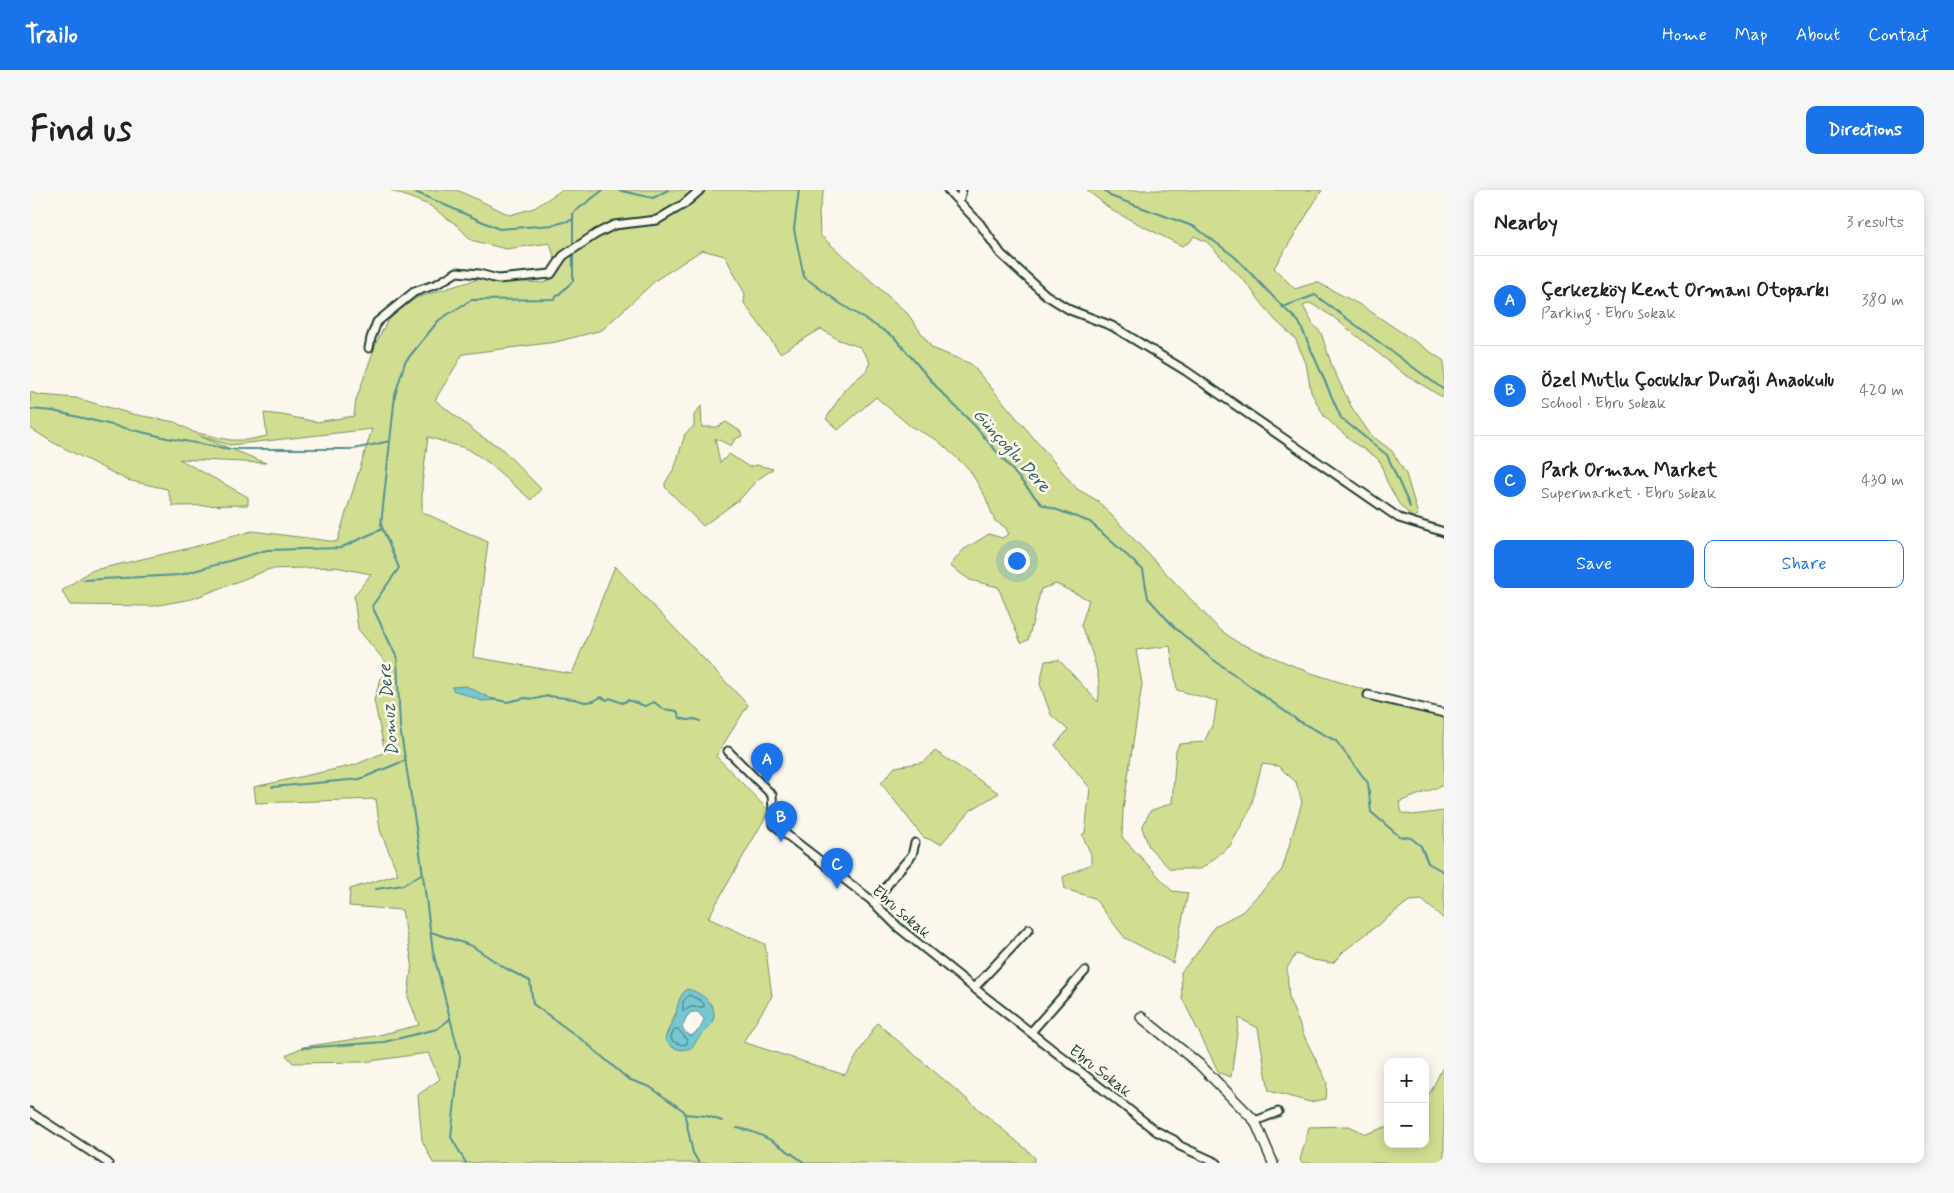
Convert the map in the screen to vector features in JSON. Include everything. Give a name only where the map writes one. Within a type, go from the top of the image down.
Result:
[{"type":"street","points":[[369,348],[377,322],[414,292],[437,284],[457,272],[479,274],[498,279],[551,274],[563,256],[596,234],[614,225],[657,220],[684,204],[700,190]]},
{"type":"street","points":[[959,202],[962,190]]},
{"type":"street","points":[[951,191],[980,224],[1001,254],[1046,295],[1070,310],[1112,326],[1186,371],[1399,518],[1444,532]]},
{"type":"street","points":[[1368,695],[1444,713]]},
{"type":"street","name":"Ebru sokak","points":[[728,751],[772,795],[774,824],[874,904],[899,928],[974,988]]},
{"type":"street","points":[[874,904],[893,877],[912,855],[915,843]]},
{"type":"street","points":[[974,988],[1029,929]]},
{"type":"street","points":[[1031,1032],[1085,971]]},
{"type":"street","name":"Ebru Sokak","points":[[974,988],[1156,1131],[1174,1140],[1180,1146],[1217,1163]]},
{"type":"street","points":[[1141,1017],[1199,1064],[1255,1121],[1273,1163]]},
{"type":"street","points":[[30,1112],[108,1163]]},
{"type":"street","points":[[1255,1121],[1278,1112]]},
{"type":"green space","points":[[390,190],[457,190],[510,215],[534,208],[562,190],[824,190],[819,211],[820,235],[907,313],[932,348],[971,364],[1077,489],[1098,501],[1219,629],[1237,642],[1308,672],[1444,715],[1444,785],[1399,802],[1402,813],[1413,815],[1444,811],[1444,919],[1422,900],[1409,901],[1344,951],[1333,963],[1313,960],[1296,954],[1287,968],[1289,999],[1306,1040],[1327,1082],[1326,1099],[1310,1102],[1269,1091],[1258,1028],[1239,1018],[1231,1077],[1219,1073],[1182,998],[1181,972],[1197,953],[1215,926],[1242,912],[1282,870],[1302,802],[1296,782],[1278,766],[1262,764],[1250,810],[1230,846],[1201,869],[1170,869],[1149,847],[1142,828],[1150,811],[1172,803],[1176,751],[1179,744],[1204,742],[1214,721],[1217,701],[1177,690],[1170,646],[1136,650],[1142,684],[1123,809],[1122,837],[1172,891],[1188,893],[1173,963],[1125,938],[1094,898],[1065,889],[1063,877],[1091,864],[1091,854],[1082,835],[1085,833],[1090,788],[1055,745],[1068,730],[1051,715],[1040,684],[1045,661],[1059,660],[1098,702],[1099,683],[1097,673],[1092,653],[1081,626],[1089,600],[1056,584],[1041,589],[1028,640],[1021,643],[998,587],[970,580],[950,566],[963,550],[989,534],[1002,538],[1009,534],[1005,527],[995,521],[985,496],[969,469],[937,440],[910,426],[876,397],[838,430],[826,419],[845,389],[866,371],[870,362],[860,347],[839,340],[821,329],[780,353],[744,303],[745,294],[725,256],[702,250],[656,280],[602,330],[556,342],[463,354],[435,400],[482,437],[500,447],[541,489],[531,500],[489,463],[468,449],[428,437],[422,484],[422,512],[488,542],[473,657],[572,674],[615,566],[748,705],[716,756],[769,811],[708,918],[765,944],[772,996],[743,1042],[845,1075],[877,1023],[1027,1150],[1035,1158],[1033,1163],[433,1163],[422,1140],[418,1095],[440,1079],[428,1053],[363,1062],[293,1063],[286,1055],[303,1047],[375,1036],[419,1025],[408,997],[412,962],[402,910],[349,906],[350,889],[398,874],[380,830],[376,799],[256,803],[254,787],[355,765],[385,752],[374,700],[381,678],[388,665],[358,629],[354,596],[371,574],[335,567],[270,569],[192,599],[153,606],[70,605],[62,591],[90,571],[190,548],[252,531],[337,542],[372,429],[230,445],[199,436],[266,463],[179,459],[248,497],[248,505],[173,506],[167,489],[127,480],[52,442],[30,428],[30,392],[40,395],[76,398],[132,414],[175,422],[193,432],[230,440],[247,440],[267,436],[264,413],[317,422],[354,416],[356,400],[377,341],[387,322],[416,298],[478,279],[544,283],[556,276],[558,270],[550,243],[506,249],[471,240],[458,226],[429,205]],"holes":[[[713,1009],[693,1046],[682,1050],[672,1047],[666,1035],[675,1014]]]},
{"type":"green space","points":[[1087,190],[1322,190],[1274,268],[1295,289],[1317,282],[1364,307],[1444,361],[1444,398],[1404,374],[1332,316],[1310,303],[1303,306],[1313,324],[1321,333],[1333,369],[1352,408],[1371,435],[1392,451],[1406,474],[1418,515],[1413,518],[1399,504],[1386,480],[1381,463],[1376,457],[1354,443],[1324,416],[1311,392],[1306,363],[1295,338],[1275,320],[1246,283],[1207,242],[1194,236],[1190,242],[1182,246],[1113,211]]},
{"type":"green space","points":[[701,406],[702,427],[717,427],[726,422],[740,431],[742,436],[735,439],[731,446],[715,438],[720,463],[729,454],[749,467],[757,465],[773,469],[757,480],[740,499],[703,526],[665,487],[665,483],[675,467],[685,434],[694,426],[694,415]]},
{"type":"green space","points":[[935,751],[999,793],[971,810],[941,844],[923,837],[881,783],[895,767],[924,762]]},
{"type":"green space","points":[[1444,1065],[1444,1163],[1302,1163],[1300,1160],[1309,1127],[1349,1126],[1366,1134],[1384,1127],[1384,1148],[1429,1148],[1430,1093]]},
{"type":"water","points":[[466,686],[494,700],[482,701],[453,690],[452,687]]},
{"type":"water","points":[[687,989],[704,997],[712,1007],[714,1018],[693,1047],[681,1050],[671,1046],[665,1039],[684,992]],"holes":[[[691,1012],[698,1012],[704,1019],[700,1029],[691,1036],[682,1027]]]},
{"type":"waterway","points":[[411,190],[499,229],[553,225],[572,220]]},
{"type":"waterway","name":"Domuz Dere","points":[[573,246],[573,213],[603,190]]},
{"type":"waterway","name":"Domuz Dere","points":[[618,190],[653,198],[668,190]]},
{"type":"waterway","name":"Günçoğlu Dere","points":[[799,190],[794,229],[804,277],[841,304],[894,337],[940,391],[975,426],[1041,504],[1090,522],[1143,570],[1148,598],[1175,628],[1211,658],[1297,720],[1336,741],[1368,783],[1371,812],[1399,836],[1411,838],[1421,846],[1428,863],[1444,872]]},
{"type":"waterway","points":[[1104,190],[1110,196],[1195,227],[1235,257],[1283,307],[1315,295],[1444,390]]},
{"type":"waterway","name":"Domuz Dere","points":[[466,1163],[451,1137],[460,1057],[433,952],[420,853],[400,727],[397,658],[372,606],[399,568],[381,525],[395,395],[405,362],[439,320],[471,300],[554,299],[573,281],[573,251]]},
{"type":"waterway","points":[[1283,307],[1299,322],[1341,418],[1387,455],[1410,507]]},
{"type":"waterway","points":[[30,409],[53,411],[167,438],[229,449],[354,449],[390,441]]},
{"type":"waterway","points":[[83,580],[180,575],[267,550],[340,548],[382,529]]},
{"type":"waterway","points":[[492,699],[507,702],[548,696],[585,702],[594,701],[601,697],[607,700],[610,698],[622,703],[628,700],[645,706],[654,702],[663,709],[677,711],[680,718],[700,721]]},
{"type":"waterway","points":[[272,787],[360,779],[406,760]]},
{"type":"waterway","points":[[376,889],[403,885],[423,873]]},
{"type":"waterway","points":[[431,932],[472,946],[505,968],[530,981],[533,1004],[585,1042],[628,1079],[650,1087],[684,1111],[693,1153],[699,1163]]},
{"type":"waterway","points":[[303,1048],[384,1042],[437,1029],[450,1019]]},
{"type":"waterway","points":[[685,1114],[707,1116],[722,1121]]},
{"type":"waterway","points":[[737,1128],[764,1137],[781,1146],[805,1163]]},
{"type":"place","name":"Çerkezköy Kent Ormanı Otoparkı","points":[[767,784]]},
{"type":"place","name":"Özel Mutlu Çocuklar Durağı Anaokulu","points":[[781,842]]},
{"type":"place","name":"Park Orman Market","points":[[837,889]]}]
